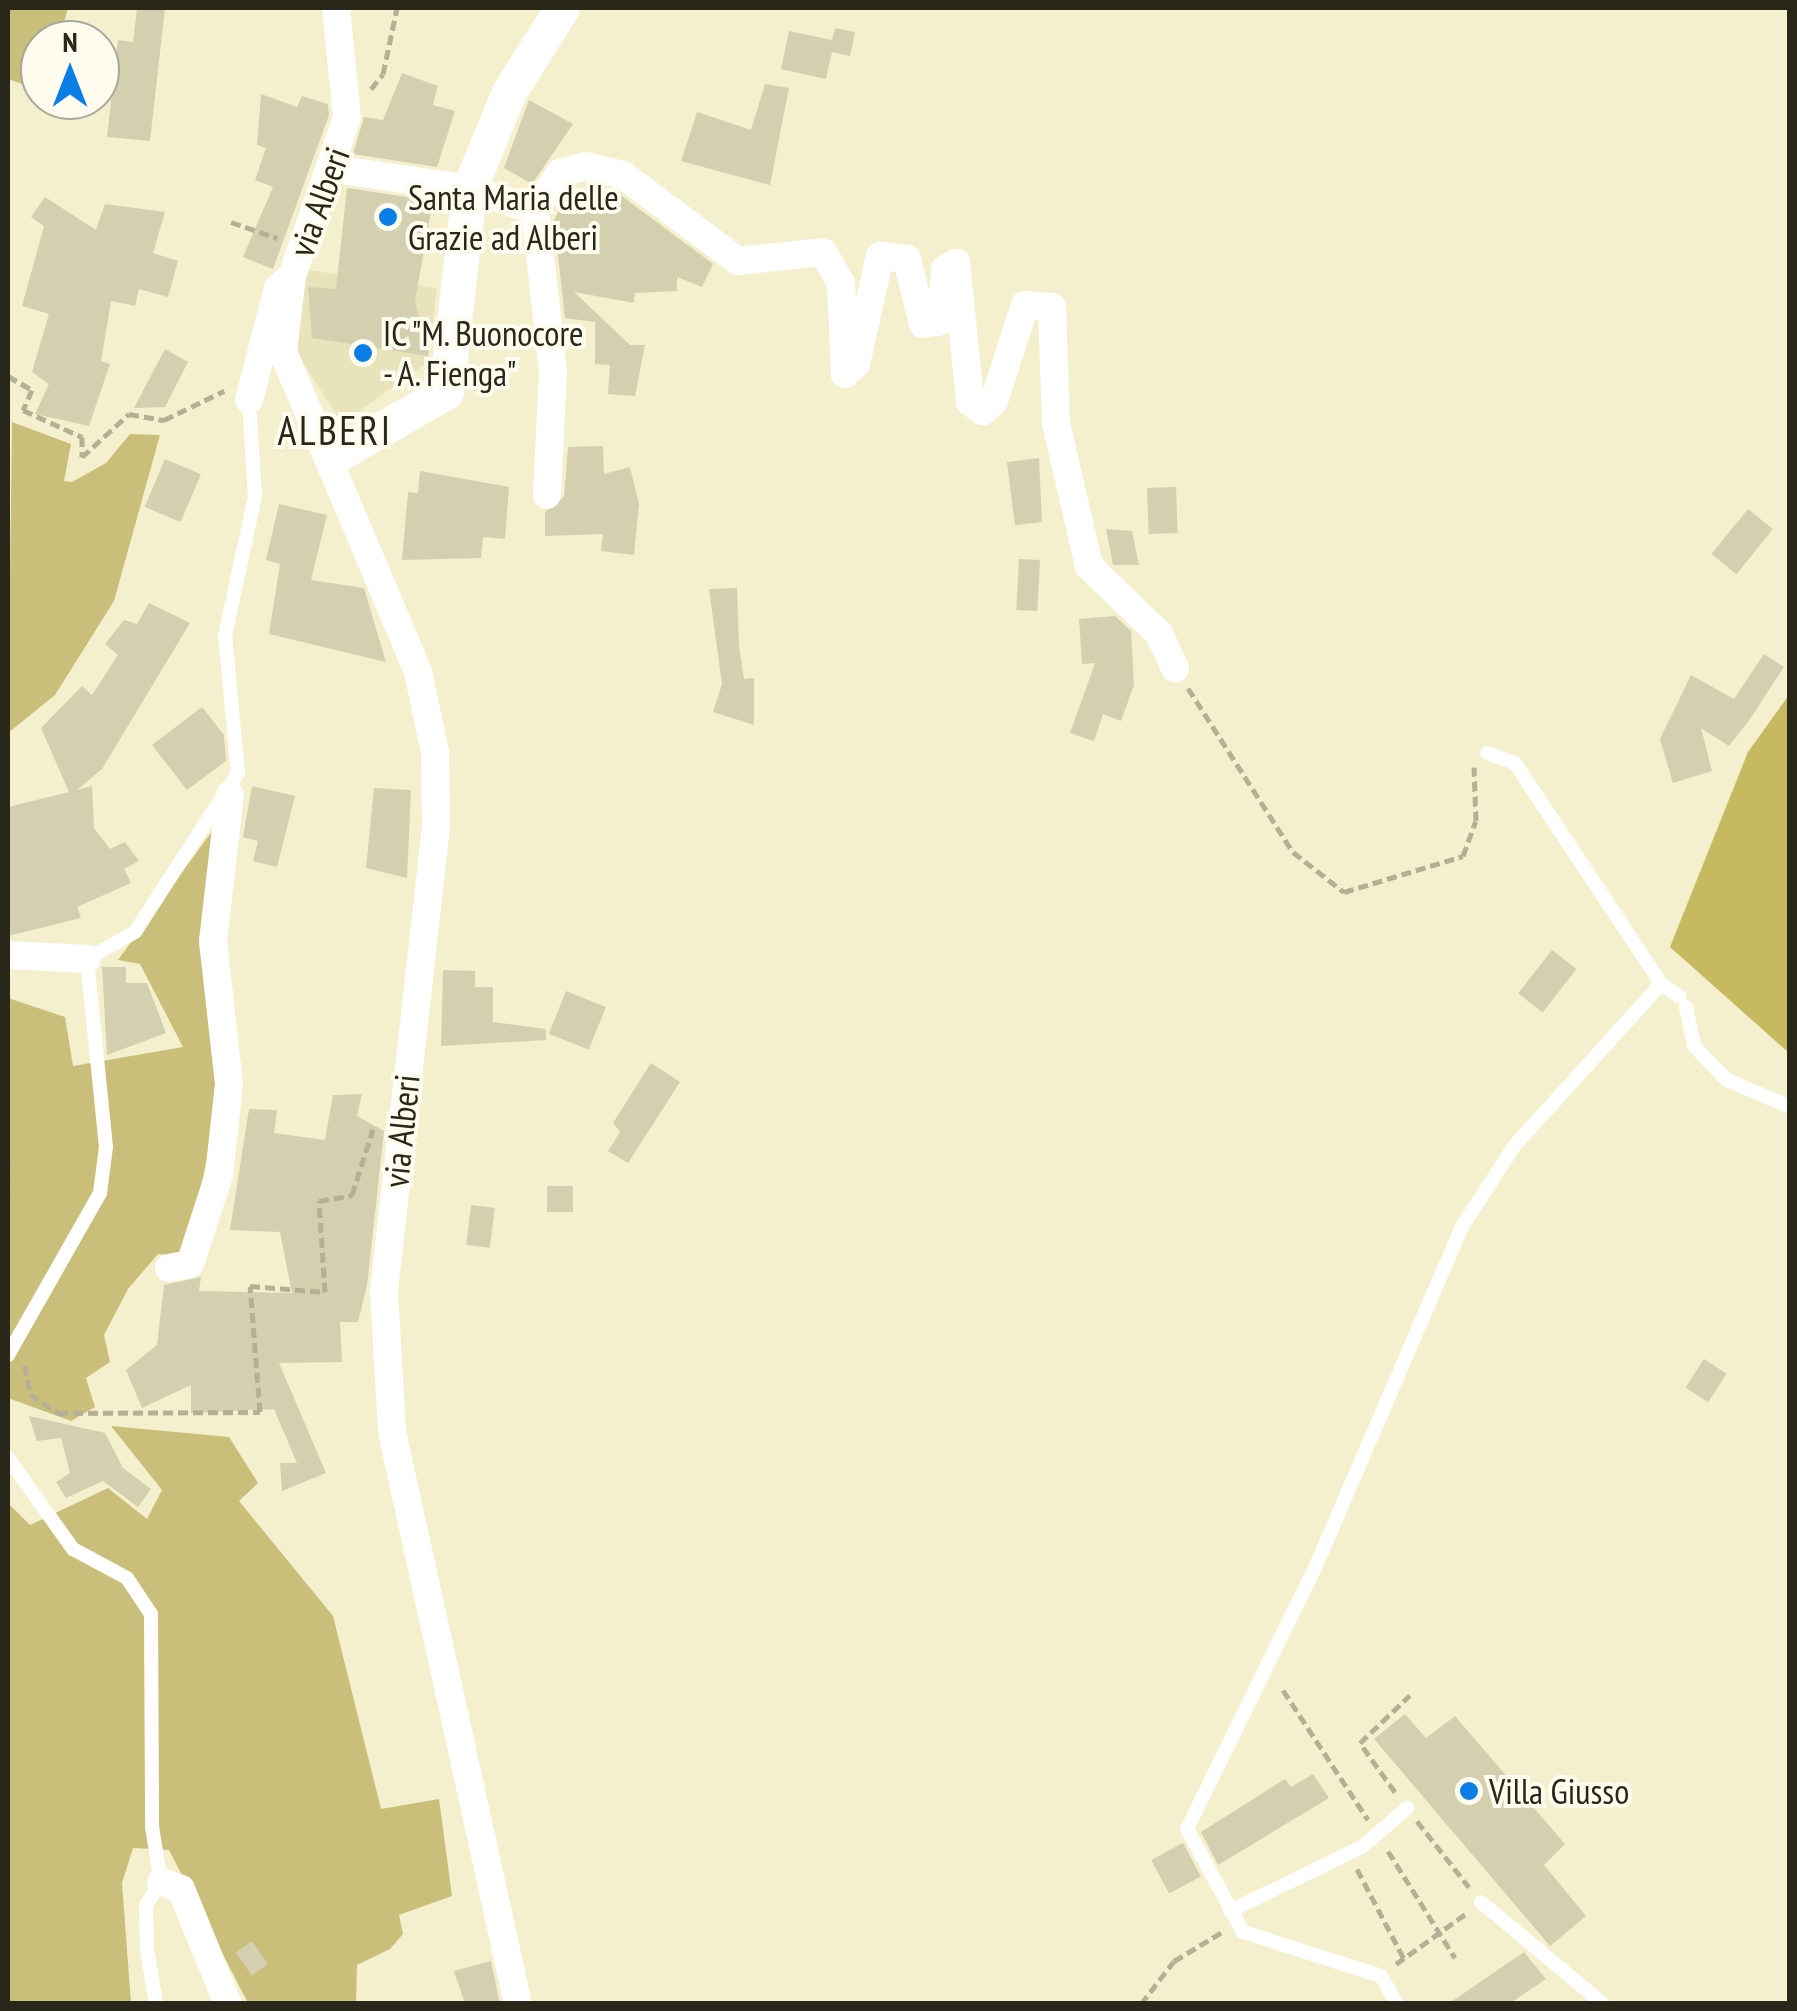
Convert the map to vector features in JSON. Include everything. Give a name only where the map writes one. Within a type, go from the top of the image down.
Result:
[{"type":"street","name":"via Alberi","points":[[336,8],[348,117],[335,169],[292,276],[282,352],[333,456],[418,672],[435,752],[436,827],[384,1292],[392,1432],[518,2004]]},
{"type":"street","points":[[333,456],[446,392],[469,189],[509,92],[562,8]]},
{"type":"street","points":[[547,495],[553,372],[535,210],[560,173],[586,166],[624,175],[738,262],[823,252],[843,293],[845,374],[856,364],[880,256],[907,259],[924,324],[940,321],[945,270],[956,263],[970,402],[982,411],[994,401],[1024,305],[1052,308],[1056,423],[1088,566],[1159,634],[1175,669]]},
{"type":"street","points":[[335,169],[469,189],[535,210]]},
{"type":"street","name":"via Alberi","points":[[250,392],[278,288],[292,276]]},
{"type":"street","points":[[169,1268],[190,1264],[219,1175],[229,1084],[212,941],[230,795]]},
{"type":"street","points":[[8,954],[87,959]]},
{"type":"street","points":[[162,1882],[181,1890],[228,2004]]},
{"type":"lane","name":"via Alberi","points":[[87,959],[135,932],[230,795],[238,773],[225,636],[255,496],[250,392]]},
{"type":"lane","points":[[1487,753],[1514,763],[1661,984],[1683,1002],[1694,1046],[1727,1080],[1790,1108]]},
{"type":"lane","points":[[8,1355],[100,1193],[106,1148],[87,959]]},
{"type":"lane","points":[[1397,2004],[1382,1976],[1243,1932],[1187,1830],[1316,1568],[1463,1225],[1515,1145],[1661,984]]},
{"type":"lane","points":[[8,1458],[73,1549],[127,1578],[152,1614],[152,1827],[162,1882],[146,1905],[156,2004]]},
{"type":"lane","points":[[1234,1917],[1348,1853],[1406,1808]]},
{"type":"lane","points":[[1481,1902],[1603,2004]]},
{"type":"path","points":[[348,117],[383,74],[397,8]]},
{"type":"path","points":[[232,222],[304,247]]},
{"type":"path","points":[[8,376],[32,390],[23,410],[82,437],[82,458],[128,414],[164,420],[200,396],[250,392]]},
{"type":"path","points":[[1175,669],[1293,852],[1344,892],[1464,856],[1476,821],[1470,771],[1487,753]]},
{"type":"path","points":[[20,1336],[30,1394],[58,1413],[260,1412],[250,1286],[325,1292],[318,1201],[352,1195],[375,1124]]},
{"type":"path","points":[[8,1159],[8,1199]]},
{"type":"path","points":[[1348,1853],[1404,1959]]},
{"type":"path","points":[[1141,2004],[1174,1961],[1234,1917]]},
{"type":"path","points":[[1382,1976],[1440,1934]]},
{"type":"shaded area","points":[[8,8],[68,8],[65,20],[20,20],[20,83],[8,79]]},
{"type":"shaded area","name":"IC \"M. Buonocore - A. Fienga\"","points":[[300,269],[437,288],[428,362],[342,423],[291,344]]},
{"type":"shaded area","points":[[12,422],[71,444],[64,481],[72,482],[106,463],[130,434],[160,435],[114,601],[55,695],[8,733]]},
{"type":"shaded area","points":[[1789,695],[1789,1053],[1670,947],[1748,752]]},
{"type":"shaded area","points":[[221,819],[222,1084],[187,1256],[158,1254],[128,1289],[104,1335],[110,1362],[86,1378],[95,1407],[71,1421],[8,1398],[8,998],[65,1017],[73,1066],[183,1047],[140,964],[118,960]]},
{"type":"shaded area","points":[[111,1426],[229,1437],[258,1483],[239,1501],[333,1616],[381,1809],[439,1799],[452,1896],[399,1915],[403,1934],[390,1949],[357,1965],[356,2003],[248,2003],[169,1850],[133,1848],[122,1883],[131,2003],[8,2003],[8,1503],[30,1525],[108,1488],[147,1519],[162,1490]]},
{"type":"building","points":[[137,8],[165,8],[150,141],[107,137],[109,120],[120,120],[120,40],[133,42]]},
{"type":"building","points":[[835,28],[855,32],[850,56],[832,52],[826,79],[781,69],[789,31],[832,40]]},
{"type":"building","points":[[402,73],[438,86],[433,105],[455,111],[437,167],[353,154],[364,117],[383,120]]},
{"type":"building","points":[[765,84],[789,88],[770,185],[681,161],[697,112],[751,130]]},
{"type":"building","points":[[261,94],[297,107],[302,96],[328,104],[329,115],[273,269],[243,257],[273,187],[255,180],[266,148],[257,145]]},
{"type":"building","points":[[529,100],[573,124],[532,184],[504,168]]},
{"type":"building","points":[[347,188],[433,201],[415,301],[420,323],[432,324],[428,356],[312,338],[308,287],[336,289]]},
{"type":"building","points":[[571,188],[601,210],[615,191],[713,264],[702,287],[677,277],[677,291],[635,293],[634,303],[574,292],[630,345],[645,345],[635,396],[608,394],[610,365],[595,364],[595,322],[565,318],[554,220]]},
{"type":"building","points":[[45,197],[96,230],[105,204],[165,212],[153,253],[178,261],[168,297],[139,289],[135,306],[111,301],[101,361],[110,364],[89,426],[35,414],[49,384],[32,372],[49,314],[22,306],[44,226],[31,217]]},
{"type":"building","points":[[165,349],[188,362],[165,407],[134,408]]},
{"type":"building","points":[[603,446],[604,474],[630,467],[639,504],[634,555],[601,551],[603,534],[545,536],[545,512],[564,497],[568,447]]},
{"type":"building","points":[[1039,458],[1042,522],[1015,525],[1007,462]]},
{"type":"building","points":[[165,459],[201,474],[181,522],[145,507]]},
{"type":"building","points":[[420,471],[509,487],[505,539],[483,537],[481,558],[402,560],[408,492],[418,493]]},
{"type":"building","points":[[1176,487],[1178,533],[1149,534],[1147,488]]},
{"type":"building","points":[[279,504],[327,515],[311,580],[364,588],[386,662],[269,634],[280,564],[266,560]]},
{"type":"building","points":[[1748,509],[1773,529],[1736,574],[1711,554]]},
{"type":"building","points":[[1106,529],[1132,531],[1139,565],[1113,565]]},
{"type":"building","points":[[1019,559],[1040,560],[1037,611],[1016,610]]},
{"type":"building","points":[[737,588],[744,679],[754,678],[754,725],[713,712],[722,684],[709,589]]},
{"type":"building","points":[[149,603],[190,623],[102,769],[77,790],[92,786],[94,828],[110,849],[125,842],[139,861],[124,869],[131,883],[77,907],[81,918],[8,936],[8,807],[69,792],[41,728],[82,686],[92,695],[118,655],[105,644],[124,620],[137,624]]},
{"type":"building","points":[[1115,616],[1131,631],[1134,685],[1121,721],[1103,714],[1094,741],[1070,733],[1095,663],[1082,664],[1079,619]]},
{"type":"building","points":[[1764,654],[1784,667],[1750,719],[1729,746],[1701,728],[1712,771],[1673,783],[1660,739],[1691,675],[1734,699]]},
{"type":"building","points":[[202,707],[224,735],[226,761],[187,790],[152,745]]},
{"type":"building","points":[[252,786],[295,796],[277,867],[253,861],[258,841],[243,837]]},
{"type":"building","points":[[374,788],[411,790],[407,878],[366,868]]},
{"type":"building","points":[[1552,950],[1576,969],[1543,1012],[1518,993]]},
{"type":"building","points":[[102,967],[126,967],[126,983],[147,983],[166,1033],[107,1055]]},
{"type":"building","points":[[443,970],[475,971],[475,987],[493,987],[493,1022],[546,1029],[546,1040],[441,1046]]},
{"type":"building","points":[[566,991],[606,1007],[589,1050],[549,1034]]},
{"type":"building","points":[[651,1063],[680,1082],[628,1163],[608,1151],[620,1132],[613,1123]]},
{"type":"building","points":[[362,1094],[357,1116],[384,1131],[367,1286],[358,1322],[340,1322],[342,1362],[279,1363],[326,1473],[282,1491],[280,1463],[297,1463],[274,1409],[191,1413],[191,1385],[142,1408],[126,1370],[157,1345],[164,1285],[201,1277],[199,1291],[292,1293],[280,1232],[230,1230],[249,1109],[277,1110],[274,1133],[325,1140],[333,1095]]},
{"type":"building","points":[[547,1186],[573,1186],[573,1212],[547,1212]]},
{"type":"building","points":[[471,1205],[495,1208],[490,1248],[466,1245]]},
{"type":"building","points":[[1704,1359],[1727,1374],[1708,1402],[1685,1388]]},
{"type":"building","points":[[29,1416],[105,1433],[123,1468],[151,1489],[138,1507],[103,1481],[66,1498],[56,1482],[70,1473],[61,1438],[37,1441]]},
{"type":"building","name":"Villa Giusso","points":[[1405,1714],[1426,1738],[1455,1716],[1565,1844],[1544,1865],[1586,1916],[1550,1946],[1374,1739]]},
{"type":"building","points":[[1313,1774],[1329,1798],[1218,1865],[1201,1832],[1285,1779],[1291,1787]]},
{"type":"building","points":[[1183,1843],[1201,1877],[1169,1893],[1151,1860]]},
{"type":"building","points":[[252,1941],[268,1964],[252,1975],[236,1952]]},
{"type":"building","points":[[1524,1952],[1546,1979],[1509,2004],[1448,2004]]},
{"type":"building","points":[[491,1961],[500,2004],[465,2004],[454,1971]]},
{"type":"place","name":"Santa Maria delle Grazie ad Alberi","points":[[388,217]]},
{"type":"place","name":"IC \"M. Buonocore - A. Fienga\"","points":[[363,353]]},
{"type":"place","name":"Villa Giusso","points":[[1469,1791]]},
{"type":"district","name":"ALBERI","points":[[335,430]]}]
